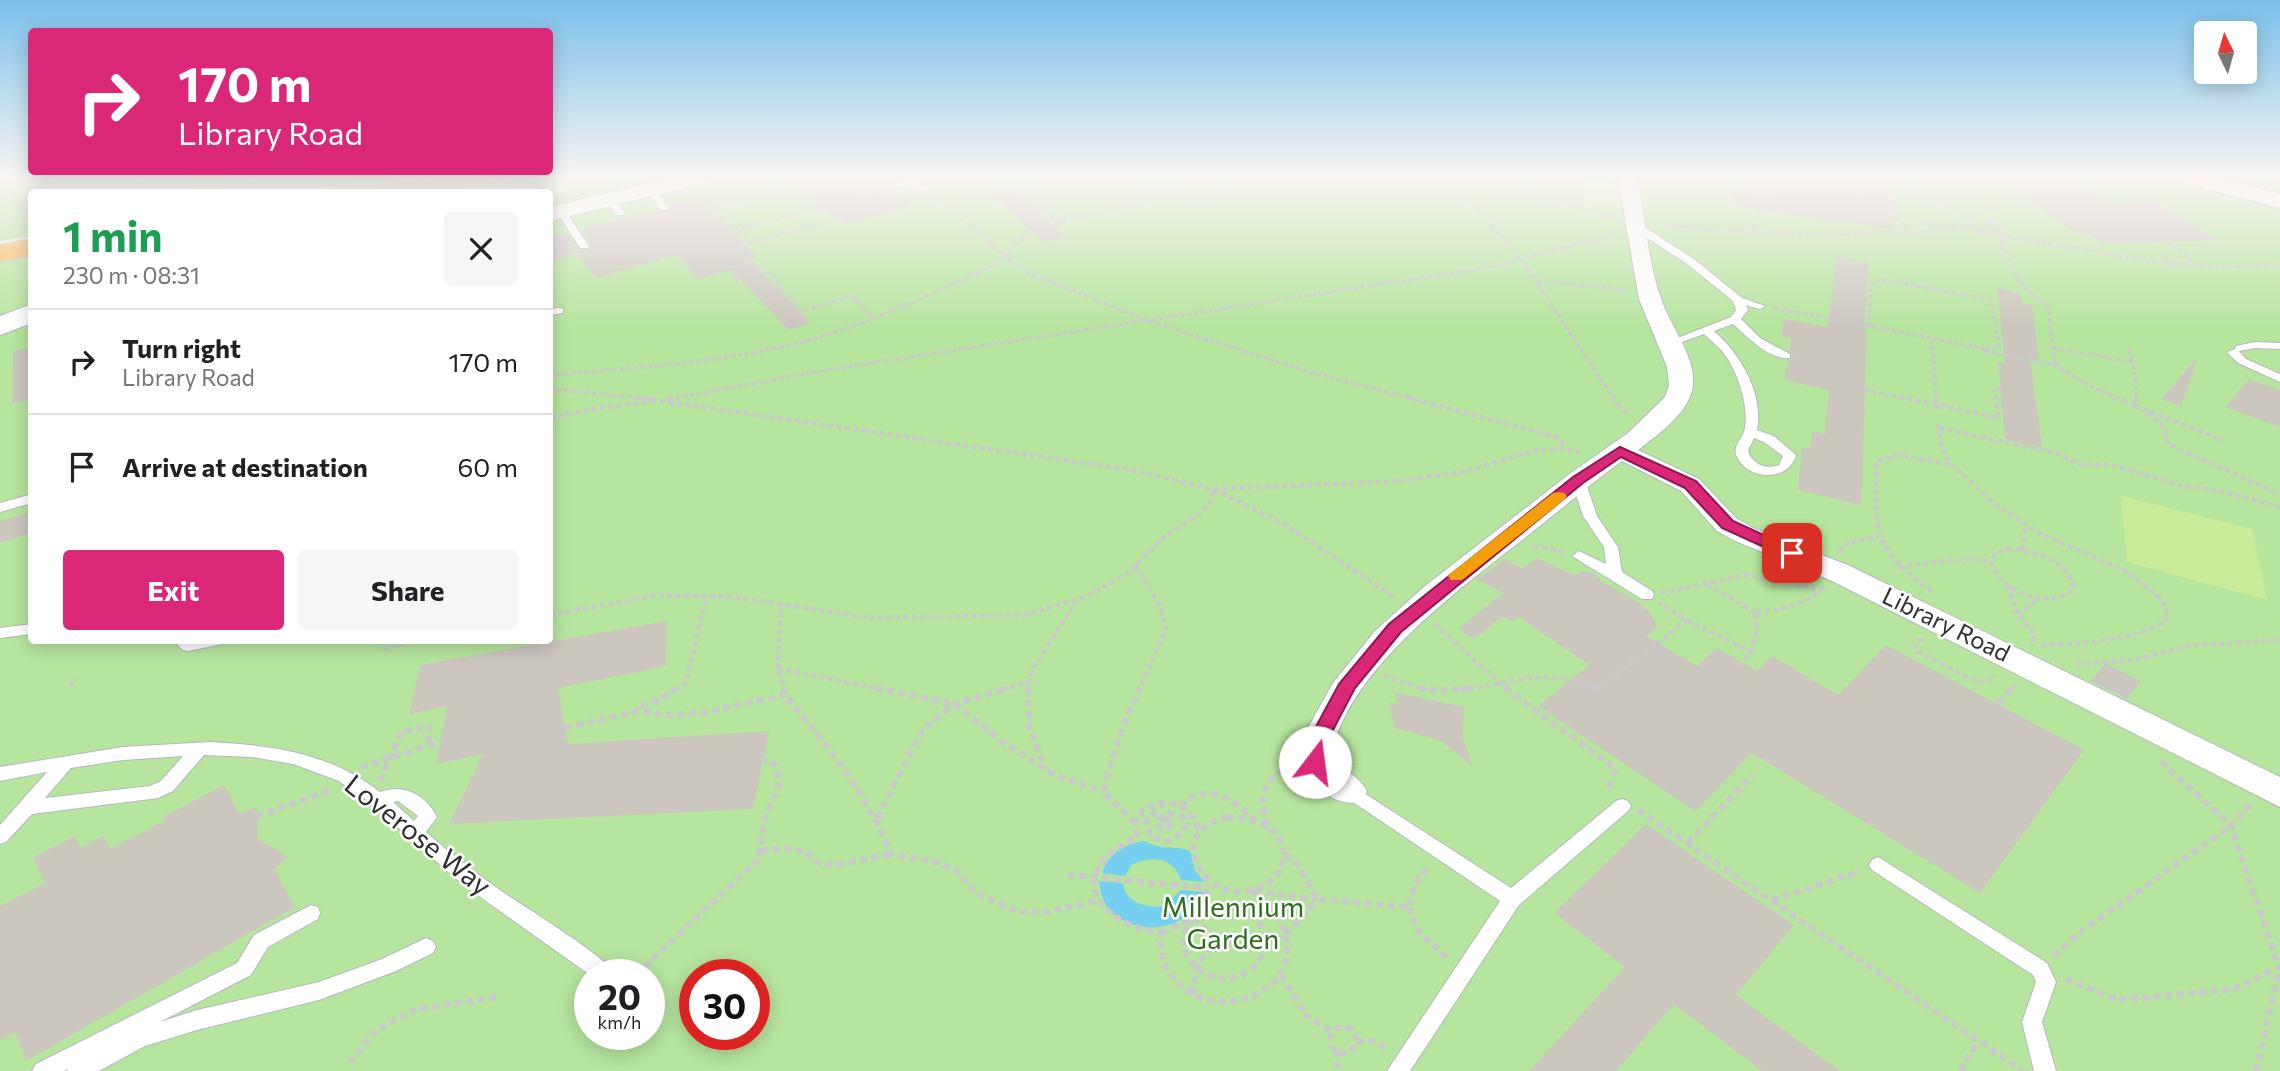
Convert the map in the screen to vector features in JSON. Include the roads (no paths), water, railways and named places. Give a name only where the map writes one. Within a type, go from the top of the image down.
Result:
[{"type":"highway","points":[[0,253],[28,248]]},
{"type":"street","points":[[1350,791],[1327,775],[1315,762],[1314,755],[1333,710],[1348,684],[1363,666],[1395,628],[1578,480],[1632,442],[1675,401],[1681,386],[1677,360],[1648,292],[1637,227]]},
{"type":"street","points":[[0,327],[28,314]]},
{"type":"street","name":"Library Road","points":[[1632,442],[1690,485],[1727,525],[1832,586],[2027,663],[2266,800]]},
{"type":"lane","points":[[567,227],[583,246]]},
{"type":"lane","points":[[1640,227],[1690,261],[1738,300],[1760,306]]},
{"type":"lane","points":[[1668,344],[1735,319],[1742,310],[1738,300]]},
{"type":"lane","points":[[1735,319],[1756,340],[1786,356]]},
{"type":"lane","points":[[1707,331],[1730,353],[1742,373],[1751,417],[1750,432]]},
{"type":"lane","points":[[2280,346],[2255,345],[2237,350],[2248,365],[2280,378]]},
{"type":"lane","points":[[1578,480],[1590,516],[1611,547],[1615,574]]},
{"type":"lane","points":[[0,508],[28,499]]},
{"type":"lane","points":[[1579,556],[1615,574],[1647,595]]},
{"type":"lane","points":[[0,633],[28,630]]},
{"type":"lane","name":"Loverose Way","points":[[0,774],[176,749],[264,751],[298,757],[334,770],[375,800],[452,866],[583,959]]},
{"type":"lane","points":[[27,807],[152,793],[167,786],[199,749]]},
{"type":"lane","points":[[0,837],[65,763]]},
{"type":"lane","points":[[1350,791],[1513,900]]},
{"type":"lane","points":[[1401,1066],[1513,900],[1624,804]]},
{"type":"lane","points":[[1878,865],[2040,969],[2046,982],[2032,1023],[2045,1071]]},
{"type":"lane","points":[[43,1071],[244,969],[261,941],[310,912]]},
{"type":"lane","points":[[78,1071],[140,1038],[197,1020],[319,991],[389,965],[426,947]]},
{"type":"water","points":[[1145,841],[1157,846],[1190,851],[1195,871],[1205,882],[1181,880],[1173,867],[1154,859],[1131,865],[1125,876],[1102,873],[1113,854],[1131,844]]},
{"type":"water","points":[[1099,881],[1123,883],[1128,896],[1138,903],[1151,906],[1165,906],[1181,890],[1204,892],[1187,916],[1161,927],[1146,927],[1119,918],[1108,908]]},
{"type":"park label","name":"Millennium Garden","points":[[1233,923]]}]
